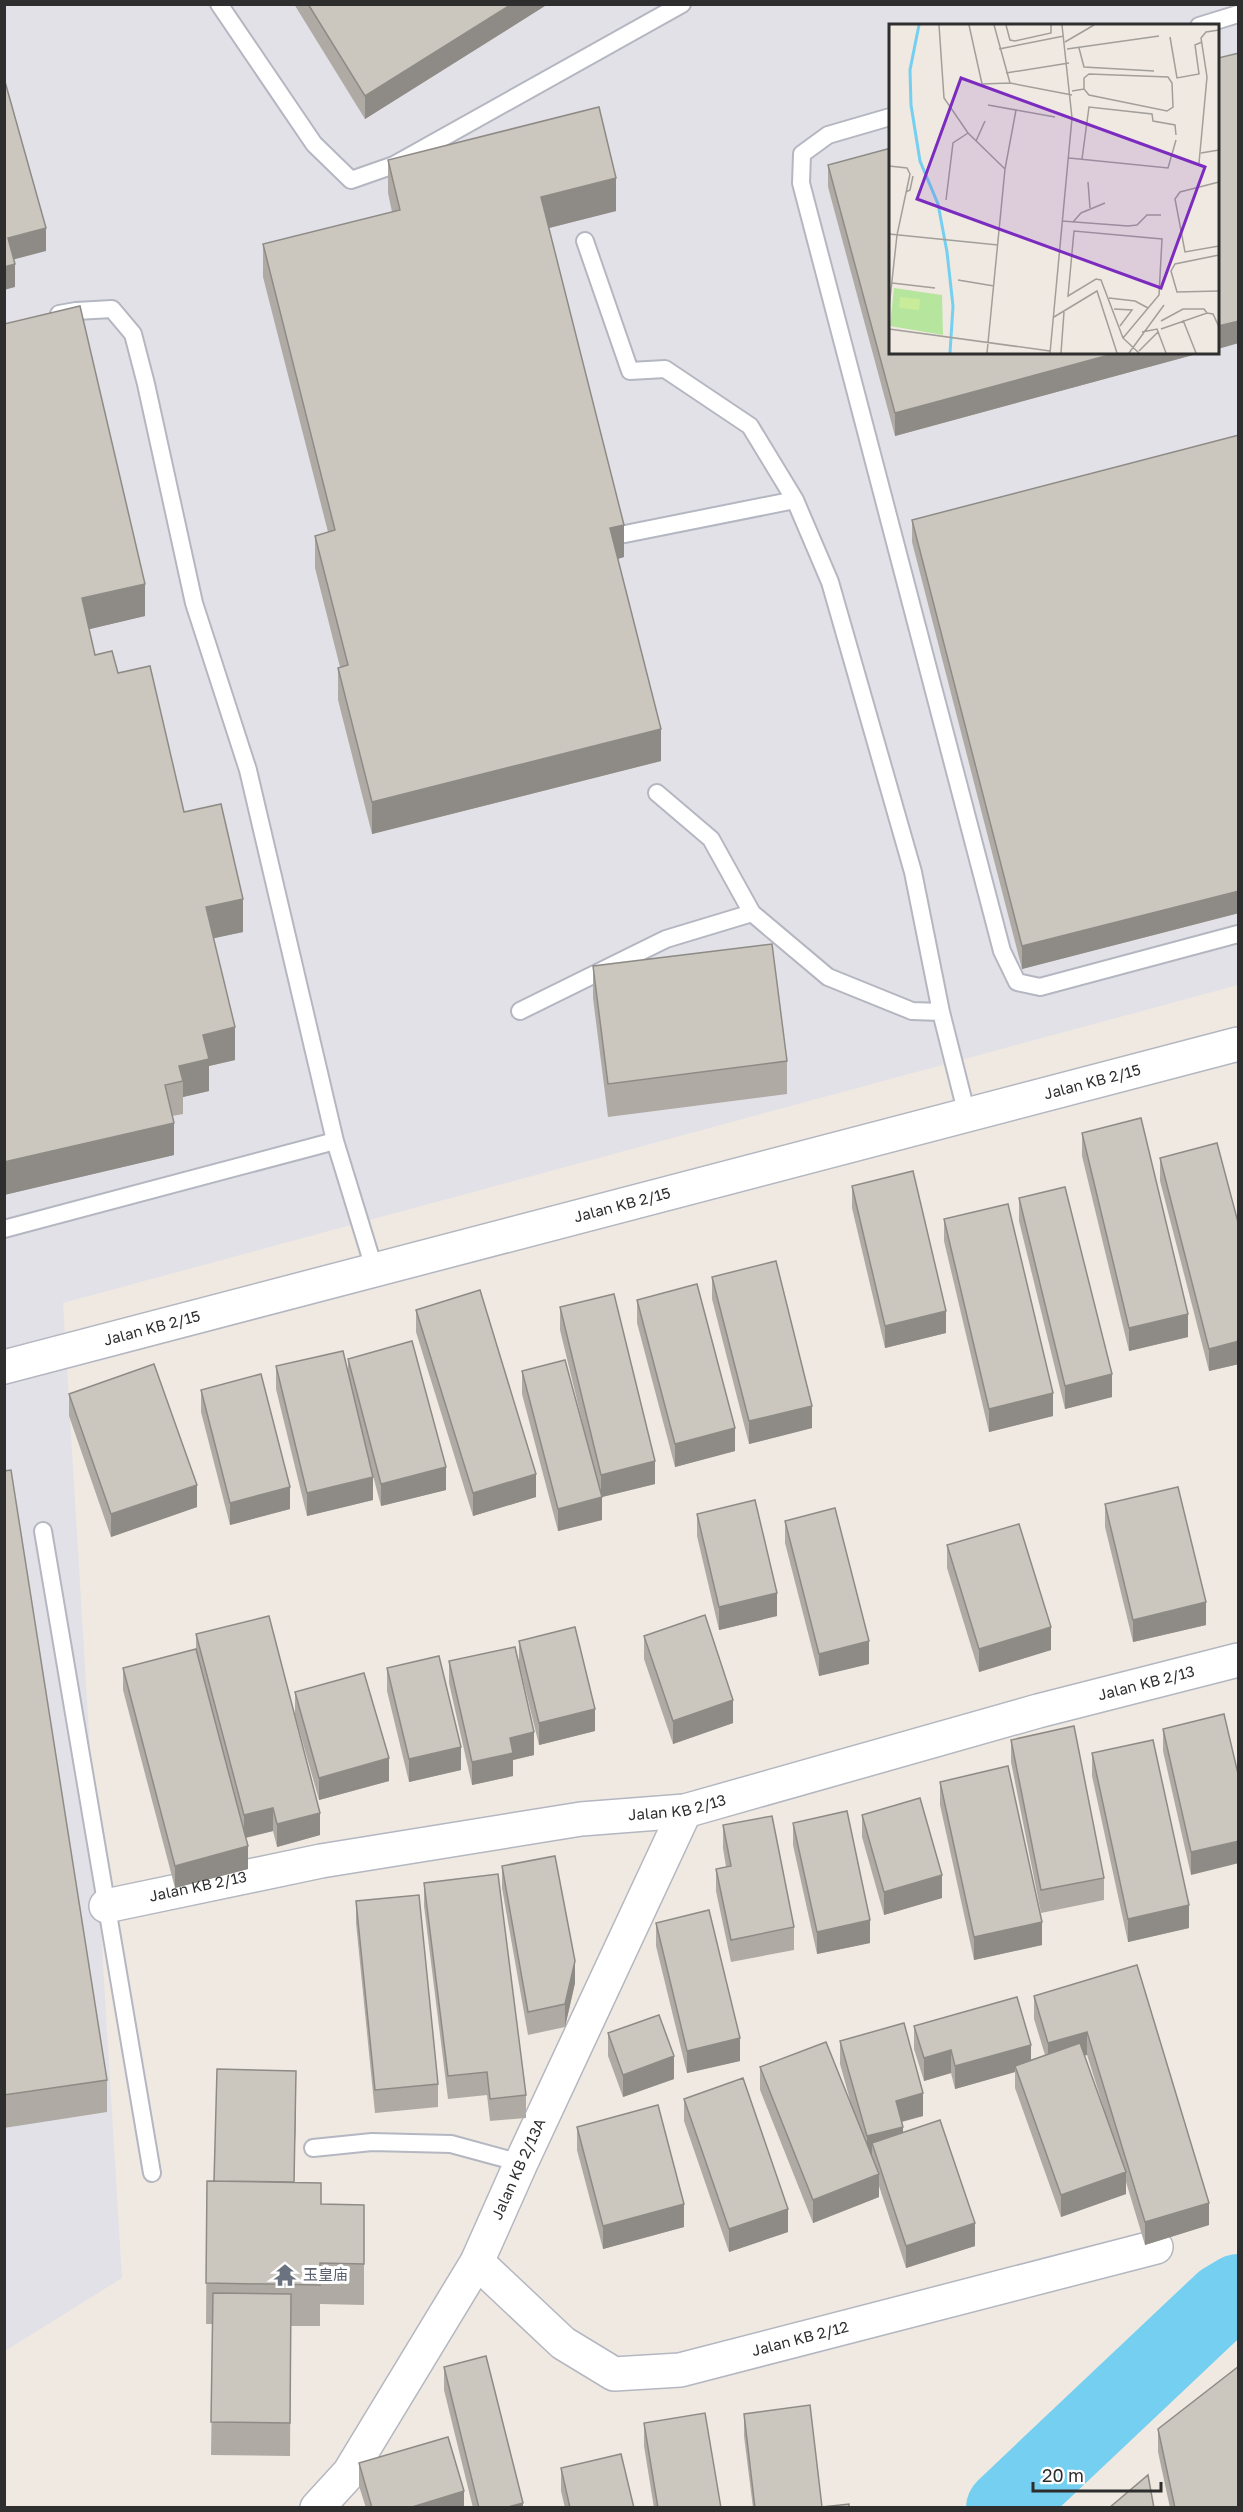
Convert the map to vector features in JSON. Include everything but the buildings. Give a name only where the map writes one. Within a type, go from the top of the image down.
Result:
[{"type":"street","name":"Jalan KB 2/15","points":[[4,1367],[374,1268],[1239,1044]]},
{"type":"street","name":"Jalan KB 2/13","points":[[106,1906],[321,1861],[581,1819],[685,1811],[1038,1712],[1239,1660]]},
{"type":"street","name":"Jalan KB 2/13A","points":[[317,2508],[349,2473],[477,2262],[520,2163],[685,1811]]},
{"type":"street","name":"Jalan KB 2/12","points":[[477,2262],[563,2343],[614,2374],[680,2370],[1156,2247]]},
{"type":"lane","points":[[219,4],[314,144],[351,180],[394,165],[682,4]]},
{"type":"lane","points":[[1206,24],[1239,14]]},
{"type":"lane","points":[[889,118],[828,135],[802,154],[801,183],[1002,951],[1017,982],[1040,987],[1239,934]]},
{"type":"lane","points":[[585,241],[630,371],[665,369],[750,426],[795,500],[830,582],[913,872],[941,1012],[967,1115]]},
{"type":"lane","points":[[45,317],[76,311],[112,309],[133,334],[194,603],[248,770],[335,1141],[374,1268]]},
{"type":"lane","points":[[625,534],[795,500]]},
{"type":"lane","points":[[657,793],[711,839],[752,913],[828,977],[912,1011],[941,1012]]},
{"type":"lane","points":[[520,1011],[666,939],[752,913]]},
{"type":"lane","points":[[4,1229],[335,1141]]},
{"type":"lane","points":[[44,1531],[152,2174]]},
{"type":"lane","points":[[313,2148],[372,2142],[450,2144],[520,2163]]},
{"type":"shaded area","points":[[5,5],[1238,5],[1238,985],[63,1303],[122,2278],[5,2351]]},
{"type":"waterway","points":[[1004,2508],[1223,2301],[1238,2292]]},
{"type":"place","name":"玉皇庙","points":[[285,2275]]}]
